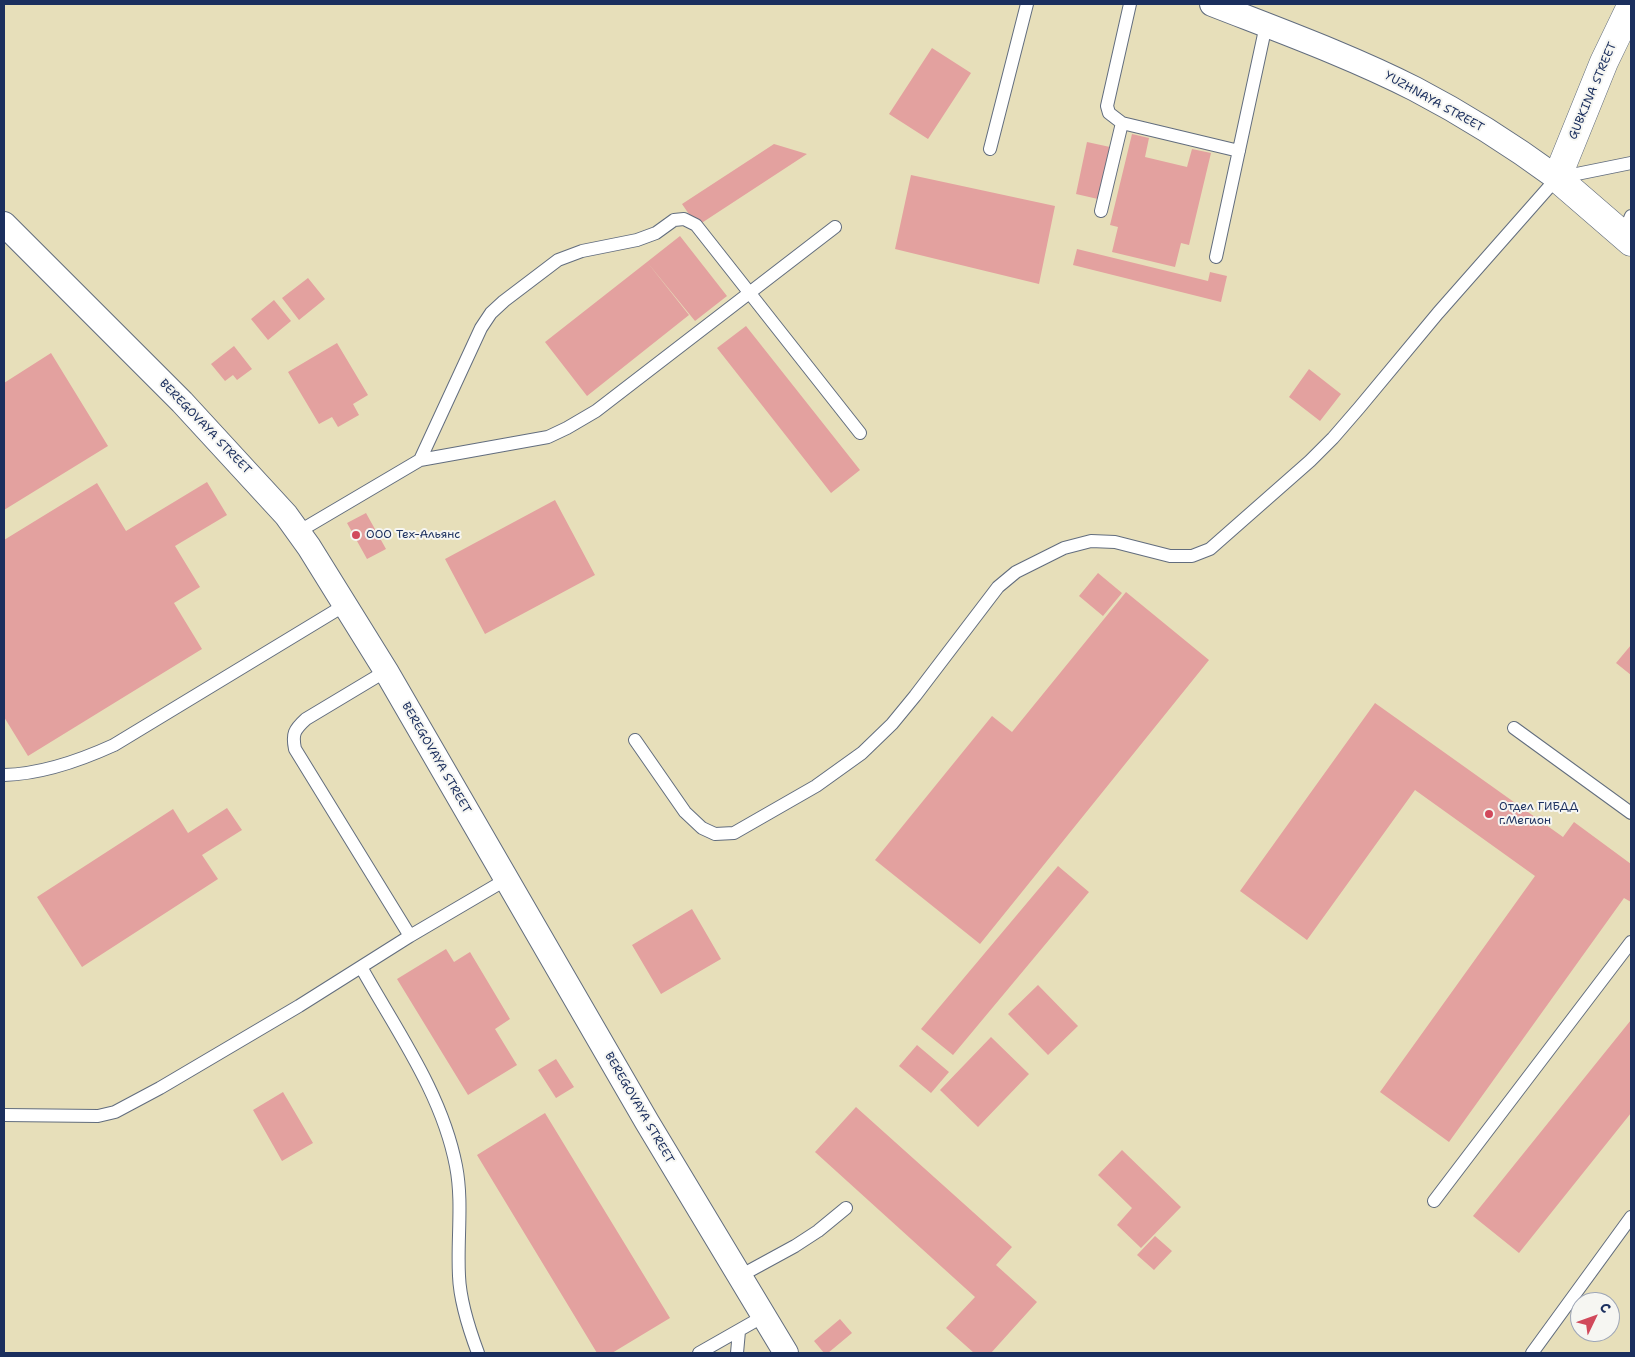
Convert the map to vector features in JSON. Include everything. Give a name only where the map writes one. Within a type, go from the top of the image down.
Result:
[{"type":"street","name":"YUZHNAYA STREET","points":[[1212,4],[1334,52],[1454,110],[1558,178],[1629,231]]},
{"type":"street","name":"GUBKINA STREET","points":[[1558,178],[1604,62],[1631,6]]},
{"type":"street","name":"BEREGOVAYA STREET","points":[[4,224],[182,402],[256,481],[286,515],[298,532],[386,671],[647,1122],[786,1353]]},
{"type":"lane","points":[[990,149],[1027,4]]},
{"type":"lane","points":[[1130,4],[1108,106],[1110,113],[1122,123],[1239,151]]},
{"type":"lane","points":[[1216,257],[1266,25]]},
{"type":"lane","points":[[1101,211],[1122,123]]},
{"type":"lane","points":[[635,740],[685,812],[702,828],[715,834],[734,834],[816,786],[862,753],[892,724],[915,696],[998,586],[1016,572],[1064,548],[1091,541],[1115,542],[1170,556],[1192,556],[1210,549],[1310,461],[1333,438],[1438,313],[1558,178],[1631,163]]},
{"type":"lane","points":[[420,460],[481,328],[491,313],[504,300],[558,260],[582,251],[637,240],[656,233],[674,220],[684,219],[696,225],[860,433]]},
{"type":"lane","points":[[298,532],[420,460],[548,437],[567,428],[596,411],[835,227]]},
{"type":"lane","points":[[4,775],[21,775],[43,771],[88,757],[114,745],[345,605]]},
{"type":"lane","points":[[386,671],[306,719],[297,727],[293,738],[295,750],[410,936]]},
{"type":"lane","points":[[1514,728],[1631,813]]},
{"type":"lane","points":[[4,1115],[98,1116],[116,1112],[184,1074],[507,879]]},
{"type":"lane","points":[[1434,1201],[1631,942]]},
{"type":"lane","points":[[361,967],[417,1064],[451,1144],[460,1193],[459,1278],[470,1330],[478,1353]]},
{"type":"lane","points":[[740,1276],[795,1246],[818,1231],[846,1208]]},
{"type":"lane","points":[[1532,1353],[1631,1216]]},
{"type":"lane","points":[[699,1353],[764,1316]]},
{"type":"lane","points":[[737,1353],[738,1331]]},
{"type":"building","points":[[932,48],[971,73],[928,139],[889,114]]},
{"type":"building","points":[[1132,134],[1149,138],[1145,157],[1187,167],[1192,149],[1211,153],[1189,245],[1181,243],[1175,267],[1112,252],[1118,227],[1110,225]]},
{"type":"building","points":[[1087,142],[1110,147],[1098,199],[1076,194]]},
{"type":"building","points":[[774,144],[807,154],[697,226],[682,204]]},
{"type":"building","points":[[911,175],[1055,206],[1039,284],[895,249]]},
{"type":"building","points":[[680,236],[727,296],[695,321],[647,262]]},
{"type":"building","points":[[1077,249],[1208,281],[1210,272],[1227,276],[1221,302],[1073,265]]},
{"type":"building","points":[[647,262],[689,315],[587,396],[545,342]]},
{"type":"building","points":[[308,278],[325,299],[299,320],[282,298]]},
{"type":"building","points":[[274,300],[291,321],[268,340],[251,319]]},
{"type":"building","points":[[746,326],[860,470],[831,493],[717,348]]},
{"type":"building","points":[[337,343],[368,395],[353,404],[359,415],[338,427],[332,417],[319,424],[288,372]]},
{"type":"building","points":[[234,346],[252,369],[237,380],[233,375],[225,381],[211,364]]},
{"type":"building","points":[[51,353],[108,446],[4,510],[4,383]]},
{"type":"building","points":[[1309,369],[1341,394],[1320,421],[1289,397]]},
{"type":"building","points":[[207,482],[227,515],[175,546],[200,587],[174,603],[202,649],[28,756],[4,717],[4,540],[97,483],[126,531]]},
{"type":"building","points":[[555,500],[595,575],[485,634],[445,559]]},
{"type":"building","points":[[366,513],[386,549],[367,559],[347,523]]},
{"type":"building","points":[[1098,573],[1122,593],[1103,616],[1079,596]]},
{"type":"building","points":[[1126,592],[1209,660],[980,944],[875,860],[992,716],[1012,732]]},
{"type":"building","points":[[1631,645],[1631,675],[1616,663]]},
{"type":"building","points":[[1375,703],[1563,837],[1574,822],[1631,864],[1631,902],[1624,898],[1449,1142],[1380,1092],[1535,876],[1415,790],[1307,940],[1240,891]]},
{"type":"building","points":[[227,808],[242,830],[202,855],[218,879],[82,967],[37,897],[173,809],[188,833]]},
{"type":"building","points":[[1058,866],[1089,892],[953,1055],[921,1029]]},
{"type":"building","points":[[692,909],[721,959],[661,994],[632,945]]},
{"type":"building","points":[[446,949],[454,962],[470,952],[510,1019],[495,1029],[517,1065],[468,1095],[397,979]]},
{"type":"building","points":[[1038,985],[1078,1026],[1048,1055],[1008,1014]]},
{"type":"building","points":[[1631,1020],[1631,1113],[1519,1253],[1473,1216]]},
{"type":"building","points":[[991,1037],[1029,1074],[978,1127],[940,1090]]},
{"type":"building","points":[[917,1045],[949,1072],[931,1093],[899,1066]]},
{"type":"building","points":[[556,1059],[574,1087],[556,1098],[538,1070]]},
{"type":"building","points":[[283,1092],[313,1143],[282,1161],[253,1110]]},
{"type":"building","points":[[856,1107],[1012,1247],[996,1265],[1037,1302],[991,1353],[974,1353],[946,1328],[975,1297],[815,1152]]},
{"type":"building","points":[[545,1113],[670,1318],[612,1353],[597,1353],[477,1155]]},
{"type":"building","points":[[1122,1150],[1181,1207],[1141,1248],[1117,1225],[1132,1208],[1098,1175]]},
{"type":"building","points":[[1155,1236],[1172,1251],[1154,1270],[1137,1255]]},
{"type":"building","points":[[840,1319],[852,1333],[828,1353],[824,1353],[814,1341]]},
{"type":"place","name":"ООО Тех-Альянс","points":[[356,535]]},
{"type":"place","name":"Отдел ГИБДД г.Мегион","points":[[1489,814]]}]
